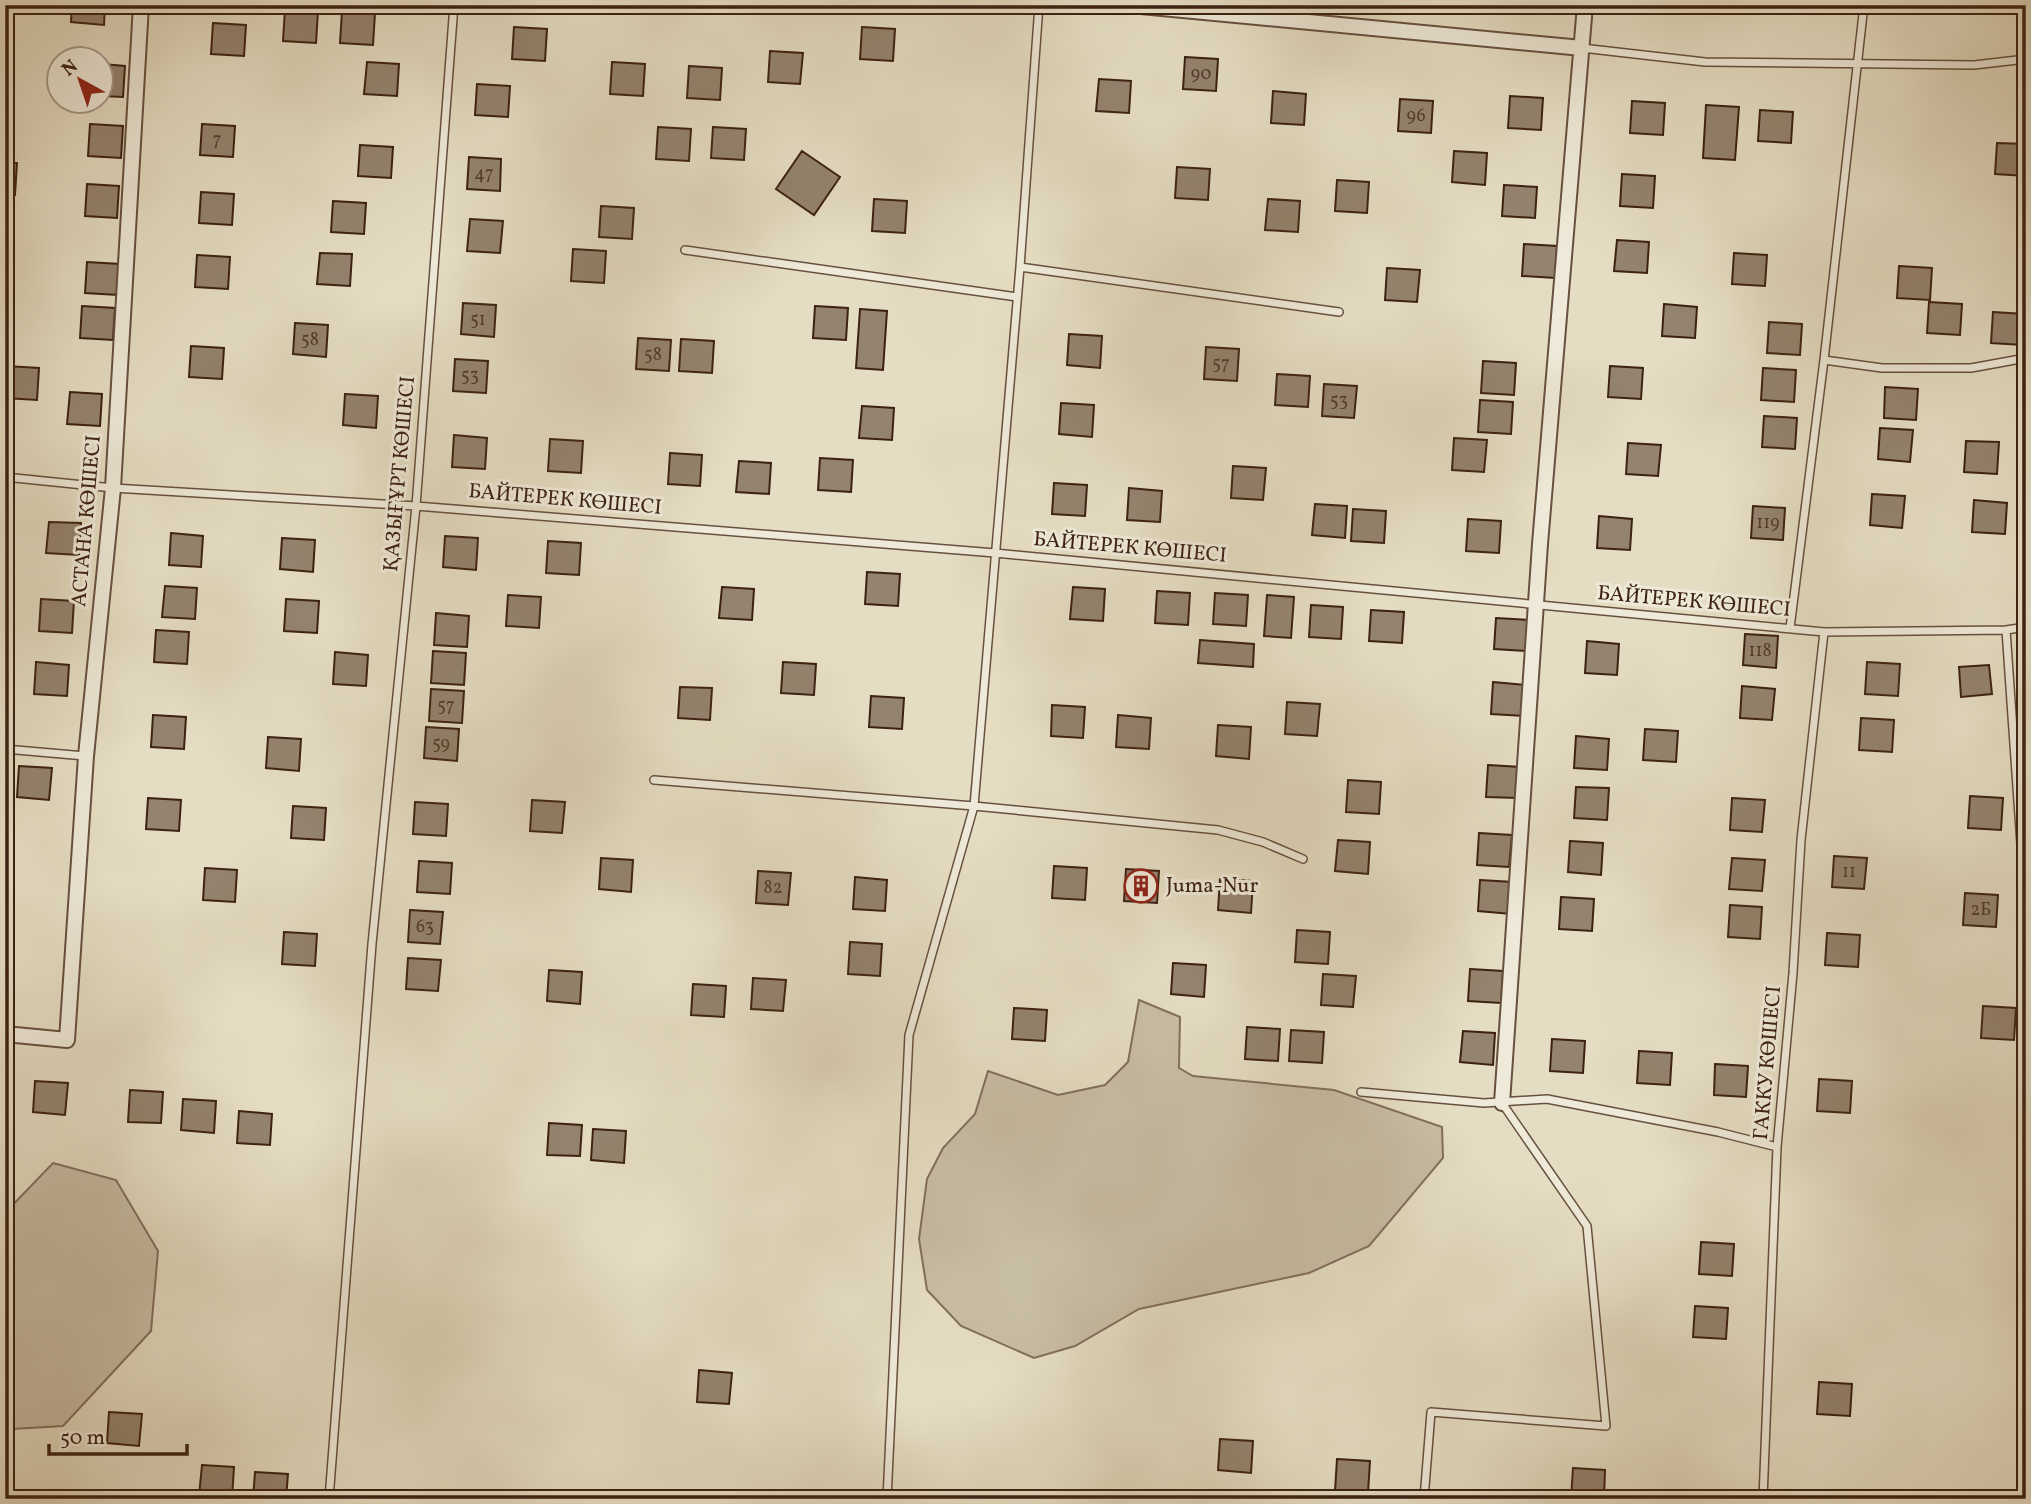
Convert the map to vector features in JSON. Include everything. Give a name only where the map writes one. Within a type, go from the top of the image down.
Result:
[{"type":"street","name":"АСТАНА КӨШЕСІ","points":[[5,1034],[67,1041],[86,756],[113,488],[141,5]]},
{"type":"street","points":[[1130,5],[1582,48]]},
{"type":"street","points":[[1502,1103],[1536,604],[1585,5]]},
{"type":"lane","name":"ҚАЗЫҒҰРТ КӨШЕСІ","points":[[329,1499],[372,944],[416,506],[454,5]]},
{"type":"lane","points":[[887,1499],[909,1035],[974,806],[1020,267],[1039,5]]},
{"type":"lane","points":[[1790,628],[1824,360],[1864,5]]},
{"type":"lane","points":[[1582,48],[1705,62],[1974,65],[2026,59]]},
{"type":"lane","points":[[685,250],[1017,297]]},
{"type":"lane","points":[[1020,267],[1339,312]]},
{"type":"lane","points":[[1824,360],[1882,368],[1971,368],[2026,358]]},
{"type":"lane","name":"БАЙТЕРЕК КӨШЕСІ","points":[[5,477],[113,488],[416,506],[995,553],[1824,632],[2006,630],[2026,627]]},
{"type":"lane","points":[[2006,630],[2026,927]]},
{"type":"lane","name":"ГАККУ КӨШЕСІ","points":[[1763,1499],[1777,1146],[1793,973],[1801,839],[1824,632]]},
{"type":"lane","points":[[5,749],[86,756]]},
{"type":"lane","points":[[654,780],[974,806],[1218,830],[1263,842],[1303,859]]},
{"type":"lane","points":[[1361,1092],[1502,1103],[1547,1099],[1777,1146]]},
{"type":"lane","points":[[1424,1499],[1431,1412],[1606,1426],[1587,1226],[1502,1103]]},
{"type":"shaded area","points":[[1139,1000],[1180,1017],[1179,1068],[1193,1076],[1334,1090],[1442,1127],[1443,1158],[1369,1246],[1309,1273],[1139,1309],[1075,1346],[1034,1358],[961,1326],[927,1290],[919,1239],[927,1179],[943,1148],[975,1114],[988,1071],[1058,1095],[1105,1085],[1128,1062]]},
{"type":"shaded area","points":[[53,1163],[116,1180],[158,1251],[151,1331],[63,1426],[12,1429],[5,1426],[5,1213]]},
{"type":"building","points":[[72,5],[105,5],[104,25],[71,22]]},
{"type":"building","points":[[285,9],[318,11],[316,43],[283,41]]},
{"type":"building","points":[[342,11],[375,13],[373,45],[340,43]]},
{"type":"building","points":[[213,23],[246,25],[244,56],[211,54]]},
{"type":"building","points":[[514,27],[547,29],[545,61],[512,59]]},
{"type":"building","points":[[862,27],[895,29],[893,61],[860,59]]},
{"type":"building","points":[[770,51],[803,53],[800,84],[768,82]]},
{"type":"building","points":[[1185,57],[1218,59],[1216,91],[1183,89]]},
{"type":"building","points":[[367,62],[399,64],[397,96],[364,94]]},
{"type":"building","points":[[612,62],[645,64],[643,96],[610,94]]},
{"type":"building","points":[[116,65],[125,66],[123,97],[116,97]]},
{"type":"building","points":[[689,66],[722,68],[720,100],[687,98]]},
{"type":"building","points":[[1099,79],[1131,81],[1129,113],[1096,111]]},
{"type":"building","points":[[477,84],[510,86],[508,117],[475,115]]},
{"type":"building","points":[[1273,91],[1306,94],[1304,125],[1271,123]]},
{"type":"building","points":[[1510,96],[1543,98],[1541,130],[1508,128]]},
{"type":"building","points":[[1400,99],[1433,101],[1431,133],[1398,131]]},
{"type":"building","points":[[1632,101],[1665,103],[1663,135],[1630,133]]},
{"type":"building","points":[[1706,105],[1739,107],[1735,160],[1703,158]]},
{"type":"building","points":[[1760,110],[1793,112],[1791,143],[1758,141]]},
{"type":"building","points":[[90,124],[123,126],[121,158],[88,156]]},
{"type":"building","points":[[202,124],[235,126],[233,157],[200,155]]},
{"type":"building","points":[[658,127],[691,129],[689,161],[656,159]]},
{"type":"building","points":[[713,127],[746,129],[744,160],[711,158]]},
{"type":"building","points":[[1997,143],[2026,144],[2026,176],[1995,174]]},
{"type":"building","points":[[360,145],[393,147],[391,178],[358,176]]},
{"type":"building","points":[[802,151],[840,177],[814,215],[776,189]]},
{"type":"building","points":[[1454,151],[1487,153],[1485,185],[1452,182]]},
{"type":"building","points":[[469,157],[501,159],[500,191],[467,189]]},
{"type":"building","points":[[5,163],[17,163],[15,195],[5,194]]},
{"type":"building","points":[[1177,167],[1210,169],[1208,200],[1175,198]]},
{"type":"building","points":[[1622,174],[1655,176],[1653,208],[1620,206]]},
{"type":"building","points":[[1337,180],[1369,182],[1367,213],[1335,211]]},
{"type":"building","points":[[87,184],[119,186],[117,218],[85,216]]},
{"type":"building","points":[[1504,185],[1537,187],[1535,218],[1502,216]]},
{"type":"building","points":[[201,192],[234,194],[232,225],[199,223]]},
{"type":"building","points":[[874,199],[907,201],[905,233],[872,231]]},
{"type":"building","points":[[1268,199],[1300,201],[1298,232],[1265,230]]},
{"type":"building","points":[[333,201],[366,203],[364,234],[331,232]]},
{"type":"building","points":[[601,206],[634,208],[632,239],[599,237]]},
{"type":"building","points":[[470,219],[503,221],[500,253],[467,251]]},
{"type":"building","points":[[1617,240],[1649,242],[1647,273],[1614,271]]},
{"type":"building","points":[[1524,244],[1557,246],[1555,278],[1522,276]]},
{"type":"building","points":[[573,249],[606,251],[604,283],[571,281]]},
{"type":"building","points":[[320,253],[352,254],[350,286],[317,284]]},
{"type":"building","points":[[1734,253],[1767,255],[1765,286],[1732,284]]},
{"type":"building","points":[[197,255],[230,257],[228,289],[195,287]]},
{"type":"building","points":[[87,262],[120,264],[118,295],[85,293]]},
{"type":"building","points":[[1899,266],[1932,268],[1930,300],[1897,298]]},
{"type":"building","points":[[1387,268],[1420,270],[1417,302],[1385,300]]},
{"type":"building","points":[[1929,302],[1962,304],[1960,335],[1927,333]]},
{"type":"building","points":[[463,303],[496,305],[494,337],[461,334]]},
{"type":"building","points":[[1664,304],[1697,307],[1695,338],[1662,336]]},
{"type":"building","points":[[82,306],[115,308],[113,340],[80,338]]},
{"type":"building","points":[[815,306],[848,308],[846,340],[813,338]]},
{"type":"building","points":[[860,309],[887,311],[883,370],[856,368]]},
{"type":"building","points":[[1993,312],[2025,314],[2023,345],[1991,343]]},
{"type":"building","points":[[1769,322],[1802,324],[1800,355],[1767,353]]},
{"type":"building","points":[[295,323],[328,325],[326,357],[293,354]]},
{"type":"building","points":[[1069,334],[1102,336],[1100,368],[1067,365]]},
{"type":"building","points":[[638,338],[671,340],[669,371],[636,369]]},
{"type":"building","points":[[681,339],[714,341],[712,373],[679,371]]},
{"type":"building","points":[[191,346],[224,348],[222,379],[189,377]]},
{"type":"building","points":[[1206,347],[1239,349],[1237,381],[1204,379]]},
{"type":"building","points":[[455,359],[488,361],[486,393],[453,391]]},
{"type":"building","points":[[1483,361],[1516,363],[1514,395],[1481,393]]},
{"type":"building","points":[[6,366],[39,368],[37,400],[5,398]]},
{"type":"building","points":[[1610,366],[1643,368],[1641,399],[1608,397]]},
{"type":"building","points":[[1763,368],[1796,370],[1794,402],[1761,400]]},
{"type":"building","points":[[1277,374],[1310,376],[1308,407],[1275,405]]},
{"type":"building","points":[[1324,384],[1357,386],[1354,418],[1322,416]]},
{"type":"building","points":[[1885,387],[1918,389],[1916,420],[1884,418]]},
{"type":"building","points":[[70,392],[102,394],[100,426],[67,424]]},
{"type":"building","points":[[345,394],[378,396],[376,428],[343,425]]},
{"type":"building","points":[[1480,400],[1513,402],[1511,434],[1478,432]]},
{"type":"building","points":[[1061,403],[1094,405],[1092,437],[1059,434]]},
{"type":"building","points":[[862,406],[894,408],[892,440],[859,438]]},
{"type":"building","points":[[1764,416],[1797,418],[1795,449],[1762,447]]},
{"type":"building","points":[[1880,428],[1913,430],[1910,462],[1878,459]]},
{"type":"building","points":[[454,435],[487,438],[485,469],[452,467]]},
{"type":"building","points":[[1454,438],[1487,440],[1484,472],[1452,470]]},
{"type":"building","points":[[550,439],[583,441],[581,473],[548,471]]},
{"type":"building","points":[[1966,441],[1999,442],[1997,474],[1964,472]]},
{"type":"building","points":[[1628,443],[1661,445],[1658,476],[1626,474]]},
{"type":"building","points":[[670,453],[702,455],[700,486],[668,484]]},
{"type":"building","points":[[820,458],[853,460],[851,492],[818,490]]},
{"type":"building","points":[[739,461],[771,463],[769,494],[736,492]]},
{"type":"building","points":[[1233,466],[1266,468],[1263,500],[1231,498]]},
{"type":"building","points":[[1054,483],[1087,485],[1085,516],[1052,514]]},
{"type":"building","points":[[1129,488],[1162,491],[1160,522],[1127,520]]},
{"type":"building","points":[[1872,494],[1905,496],[1902,528],[1870,525]]},
{"type":"building","points":[[1974,500],[2007,503],[2005,534],[1972,532]]},
{"type":"building","points":[[1315,504],[1347,506],[1345,538],[1312,535]]},
{"type":"building","points":[[1753,506],[1785,508],[1783,540],[1751,538]]},
{"type":"building","points":[[1353,509],[1386,511],[1384,543],[1351,541]]},
{"type":"building","points":[[1599,516],[1632,519],[1630,550],[1597,548]]},
{"type":"building","points":[[1468,519],[1501,521],[1499,553],[1466,551]]},
{"type":"building","points":[[49,522],[81,523],[79,555],[46,553]]},
{"type":"building","points":[[171,533],[203,536],[201,567],[169,565]]},
{"type":"building","points":[[445,536],[478,538],[476,570],[443,567]]},
{"type":"building","points":[[282,538],[315,540],[313,572],[280,569]]},
{"type":"building","points":[[548,541],[581,543],[579,575],[546,573]]},
{"type":"building","points":[[867,572],[900,574],[898,606],[865,604]]},
{"type":"building","points":[[165,586],[197,588],[195,619],[162,617]]},
{"type":"building","points":[[722,587],[754,589],[752,620],[719,618]]},
{"type":"building","points":[[1073,587],[1105,589],[1103,621],[1070,619]]},
{"type":"building","points":[[1157,591],[1190,593],[1188,625],[1155,623]]},
{"type":"building","points":[[1215,593],[1248,595],[1246,626],[1213,624]]},
{"type":"building","points":[[508,595],[541,597],[539,628],[506,626]]},
{"type":"building","points":[[1267,595],[1294,597],[1291,638],[1264,636]]},
{"type":"building","points":[[41,599],[74,601],[72,633],[39,631]]},
{"type":"building","points":[[286,599],[319,601],[317,633],[284,631]]},
{"type":"building","points":[[1311,605],[1343,607],[1341,639],[1309,637]]},
{"type":"building","points":[[1371,610],[1404,612],[1402,643],[1369,641]]},
{"type":"building","points":[[436,613],[469,616],[467,647],[434,645]]},
{"type":"building","points":[[1496,618],[1529,620],[1527,651],[1494,649]]},
{"type":"building","points":[[156,630],[189,632],[187,664],[154,662]]},
{"type":"building","points":[[1745,634],[1778,636],[1776,668],[1743,665]]},
{"type":"building","points":[[1200,640],[1254,644],[1253,667],[1198,663]]},
{"type":"building","points":[[1587,641],[1619,644],[1617,675],[1585,673]]},
{"type":"building","points":[[433,651],[466,653],[464,685],[431,683]]},
{"type":"building","points":[[335,652],[368,655],[366,686],[333,684]]},
{"type":"building","points":[[36,662],[69,665],[67,696],[34,694]]},
{"type":"building","points":[[783,662],[816,664],[814,695],[781,693]]},
{"type":"building","points":[[1867,662],[1900,664],[1898,696],[1865,694]]},
{"type":"building","points":[[1989,665],[1992,694],[1961,697],[1959,667]]},
{"type":"building","points":[[1493,682],[1526,685],[1524,716],[1491,714]]},
{"type":"building","points":[[1742,686],[1775,689],[1772,720],[1740,718]]},
{"type":"building","points":[[680,687],[712,688],[710,720],[678,718]]},
{"type":"building","points":[[431,689],[464,691],[462,723],[429,721]]},
{"type":"building","points":[[871,696],[904,698],[902,729],[869,727]]},
{"type":"building","points":[[1287,702],[1320,704],[1317,736],[1285,734]]},
{"type":"building","points":[[1052,705],[1085,707],[1083,738],[1051,736]]},
{"type":"building","points":[[153,715],[186,717],[184,749],[151,747]]},
{"type":"building","points":[[1118,715],[1151,718],[1149,749],[1116,747]]},
{"type":"building","points":[[1861,718],[1894,720],[1892,752],[1859,750]]},
{"type":"building","points":[[1218,725],[1251,727],[1249,759],[1216,756]]},
{"type":"building","points":[[426,727],[459,729],[457,761],[424,758]]},
{"type":"building","points":[[1645,729],[1678,731],[1676,762],[1643,760]]},
{"type":"building","points":[[1576,736],[1609,739],[1607,770],[1574,768]]},
{"type":"building","points":[[268,737],[301,739],[299,771],[266,768]]},
{"type":"building","points":[[1488,765],[1521,767],[1518,798],[1486,797]]},
{"type":"building","points":[[19,766],[52,768],[49,800],[17,797]]},
{"type":"building","points":[[1348,780],[1381,782],[1379,814],[1346,812]]},
{"type":"building","points":[[1576,787],[1609,788],[1607,820],[1574,818]]},
{"type":"building","points":[[1970,796],[2003,798],[2001,830],[1968,828]]},
{"type":"building","points":[[148,798],[181,800],[179,831],[146,829]]},
{"type":"building","points":[[1732,798],[1765,800],[1762,832],[1730,830]]},
{"type":"building","points":[[532,800],[565,802],[562,833],[530,831]]},
{"type":"building","points":[[415,802],[448,804],[446,836],[413,834]]},
{"type":"building","points":[[293,806],[326,808],[324,840],[291,838]]},
{"type":"building","points":[[1479,833],[1512,835],[1509,867],[1477,865]]},
{"type":"building","points":[[1338,840],[1370,842],[1368,874],[1335,871]]},
{"type":"building","points":[[1570,841],[1603,843],[1601,875],[1568,872]]},
{"type":"building","points":[[1834,856],[1867,858],[1864,889],[1832,887]]},
{"type":"building","points":[[601,858],[633,860],[631,892],[599,889]]},
{"type":"building","points":[[1732,858],[1765,860],[1762,891],[1729,889]]},
{"type":"building","points":[[419,861],[452,863],[450,894],[417,892]]},
{"type":"building","points":[[1054,866],[1087,868],[1085,900],[1052,898]]},
{"type":"building","points":[[205,868],[237,870],[235,902],[203,900]]},
{"type":"building","name":"Juma-Nur","points":[[1126,869],[1159,871],[1157,903],[1124,901]]},
{"type":"building","points":[[758,871],[791,873],[788,905],[756,903]]},
{"type":"building","points":[[855,877],[887,880],[885,911],[853,909]]},
{"type":"building","points":[[1220,879],[1253,881],[1251,913],[1218,910]]},
{"type":"building","points":[[1480,880],[1513,882],[1511,914],[1478,911]]},
{"type":"building","points":[[1965,893],[1998,895],[1996,927],[1963,925]]},
{"type":"building","points":[[1561,897],[1594,899],[1592,931],[1559,929]]},
{"type":"building","points":[[1730,905],[1762,907],[1760,939],[1728,937]]},
{"type":"building","points":[[410,910],[443,912],[440,944],[408,942]]},
{"type":"building","points":[[1297,930],[1330,932],[1328,964],[1295,962]]},
{"type":"building","points":[[284,932],[317,934],[315,966],[282,964]]},
{"type":"building","points":[[1827,933],[1860,935],[1858,967],[1825,965]]},
{"type":"building","points":[[850,942],[882,944],[880,976],[848,974]]},
{"type":"building","points":[[408,958],[441,960],[438,991],[406,989]]},
{"type":"building","points":[[1173,963],[1206,965],[1204,997],[1171,994]]},
{"type":"building","points":[[1470,969],[1503,971],[1501,1003],[1468,1001]]},
{"type":"building","points":[[549,970],[582,972],[580,1004],[547,1001]]},
{"type":"building","points":[[1323,974],[1356,976],[1353,1007],[1321,1005]]},
{"type":"building","points":[[753,978],[786,980],[783,1011],[751,1009]]},
{"type":"building","points":[[693,984],[726,986],[724,1017],[691,1015]]},
{"type":"building","points":[[1983,1006],[2016,1008],[2014,1040],[1981,1038]]},
{"type":"building","points":[[1014,1008],[1047,1010],[1045,1041],[1012,1039]]},
{"type":"building","points":[[1247,1027],[1280,1029],[1278,1061],[1245,1059]]},
{"type":"building","points":[[1291,1030],[1324,1032],[1322,1063],[1289,1061]]},
{"type":"building","points":[[1463,1031],[1495,1033],[1493,1065],[1460,1062]]},
{"type":"building","points":[[1552,1039],[1585,1041],[1583,1073],[1550,1071]]},
{"type":"building","points":[[1639,1051],[1672,1053],[1670,1085],[1637,1083]]},
{"type":"building","points":[[1715,1064],[1748,1066],[1746,1097],[1714,1095]]},
{"type":"building","points":[[1819,1079],[1852,1081],[1850,1113],[1817,1111]]},
{"type":"building","points":[[35,1081],[68,1083],[65,1115],[33,1112]]},
{"type":"building","points":[[130,1090],[163,1092],[161,1123],[128,1122]]},
{"type":"building","points":[[183,1099],[216,1101],[214,1133],[181,1130]]},
{"type":"building","points":[[239,1111],[272,1114],[270,1145],[237,1143]]},
{"type":"building","points":[[549,1123],[582,1125],[580,1156],[547,1155]]},
{"type":"building","points":[[593,1129],[626,1131],[624,1163],[591,1160]]},
{"type":"building","points":[[1701,1242],[1734,1244],[1732,1276],[1699,1274]]},
{"type":"building","points":[[1695,1306],[1728,1308],[1726,1339],[1693,1337]]},
{"type":"building","points":[[699,1370],[732,1373],[729,1404],[697,1402]]},
{"type":"building","points":[[1819,1382],[1852,1384],[1850,1416],[1817,1414]]},
{"type":"building","points":[[109,1412],[142,1414],[139,1446],[107,1443]]},
{"type":"building","points":[[1220,1439],[1253,1441],[1251,1473],[1218,1470]]},
{"type":"building","points":[[1337,1459],[1370,1461],[1368,1493],[1335,1491]]},
{"type":"building","points":[[202,1465],[234,1467],[232,1498],[199,1496]]},
{"type":"building","points":[[1573,1468],[1605,1470],[1604,1499],[1571,1499]]},
{"type":"building","points":[[255,1472],[288,1474],[286,1499],[253,1499]]},
{"type":"place","name":"Juma-Nur","points":[[1141,886]]}]
